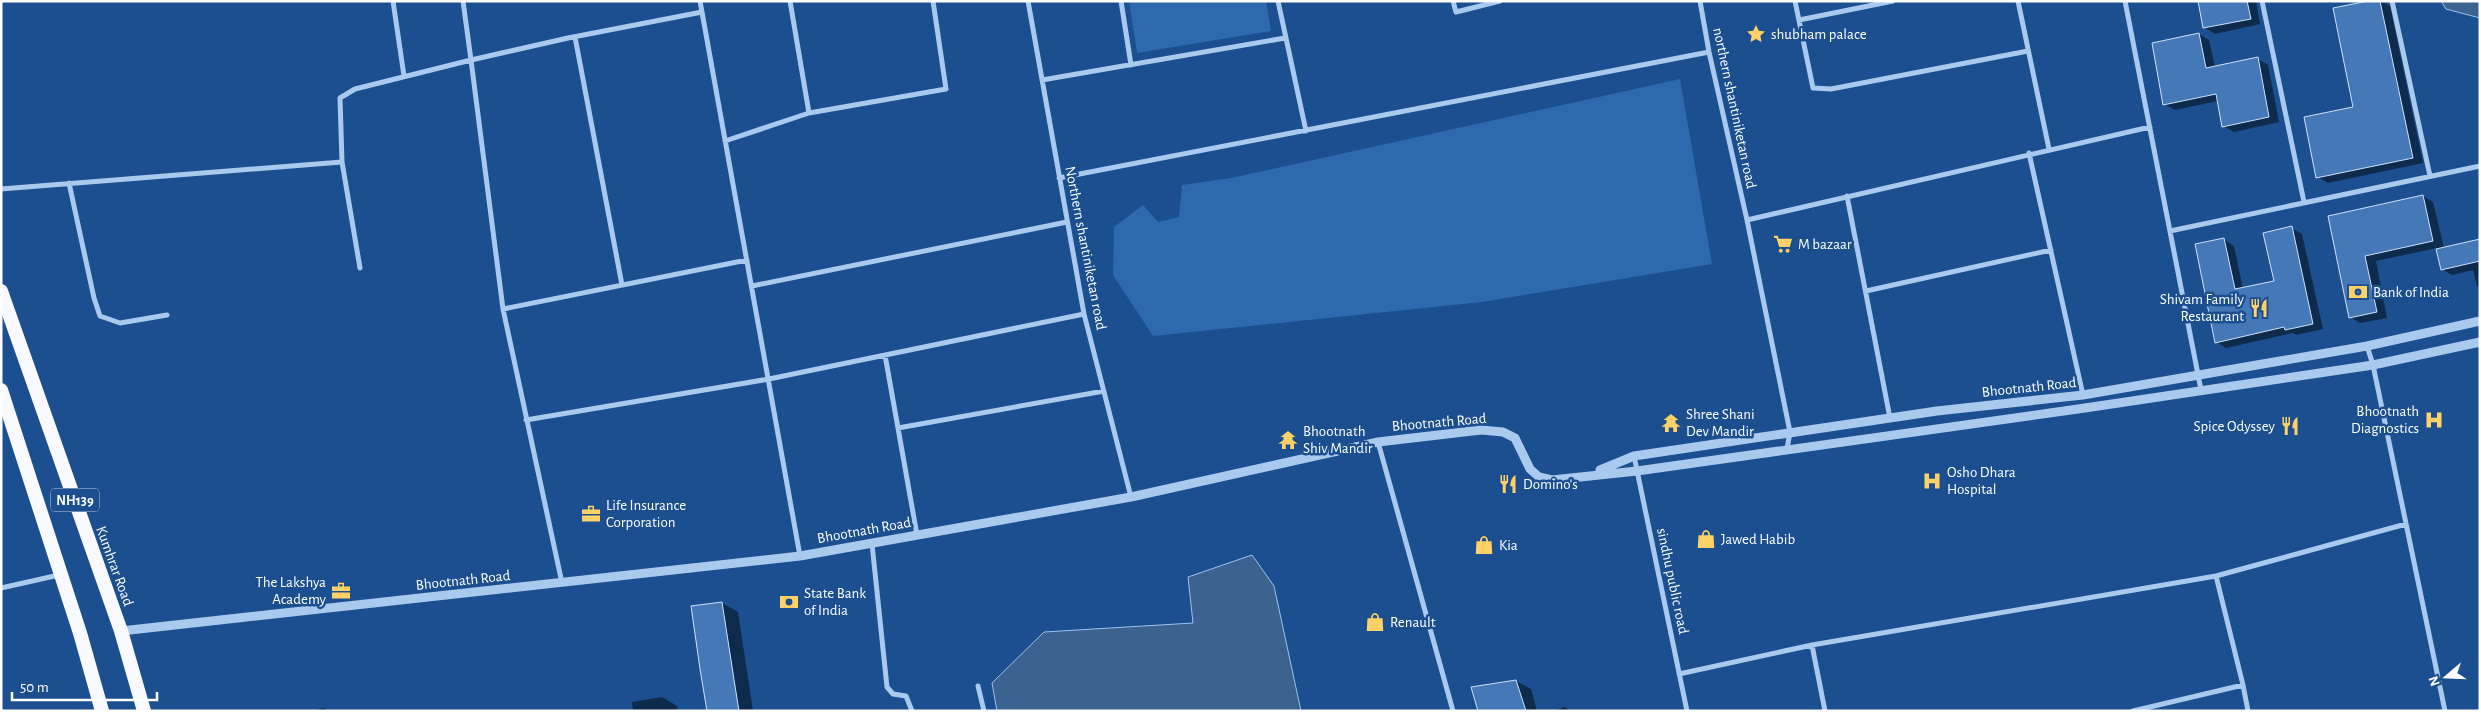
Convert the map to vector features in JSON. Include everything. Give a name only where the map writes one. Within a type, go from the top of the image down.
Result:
[{"type":"highway","name":"Kumhrar Road","points":[[1,291],[121,631],[144,711]]},
{"type":"highway","name":"NH139","points":[[1,390],[61,575],[102,711]]},
{"type":"street","points":[[394,1],[404,76]]},
{"type":"street","points":[[462,1],[503,309],[562,583]]},
{"type":"street","points":[[700,1],[800,556]]},
{"type":"street","points":[[790,1],[809,113]]},
{"type":"street","points":[[725,141],[809,113],[946,89],[932,1]]},
{"type":"street","name":"Northern shantiniketan road","points":[[1028,1],[1084,314],[1131,498]]},
{"type":"street","points":[[1121,1],[1131,65]]},
{"type":"street","points":[[1278,1],[1306,131]]},
{"type":"street","points":[[1453,1],[1456,12],[1500,1]]},
{"type":"street","name":"northern shantiniketan road","points":[[1700,1],[1709,52],[1747,220],[1790,432]]},
{"type":"street","points":[[1794,1],[1813,88],[1831,89],[2028,51]]},
{"type":"street","points":[[1799,20],[1893,1]]},
{"type":"street","points":[[2018,1],[2049,149]]},
{"type":"street","points":[[2125,1],[2201,390]]},
{"type":"street","points":[[2262,1],[2304,202]]},
{"type":"street","points":[[2392,1],[2430,176]]},
{"type":"street","points":[[360,268],[342,162],[340,98],[355,89],[471,60],[702,12]]},
{"type":"street","points":[[575,37],[622,286]]},
{"type":"street","points":[[1042,80],[1285,38]]},
{"type":"street","points":[[1059,178],[1709,52]]},
{"type":"street","points":[[1747,220],[2030,153],[2150,127]]},
{"type":"street","points":[[2030,153],[2084,395]]},
{"type":"street","points":[[1,189],[342,162]]},
{"type":"street","points":[[2170,231],[2480,166]]},
{"type":"street","points":[[69,183],[94,298],[100,316],[120,323],[167,316]]},
{"type":"street","points":[[1847,196],[1890,418]]},
{"type":"street","points":[[752,286],[1067,222]]},
{"type":"street","points":[[1866,292],[2051,250]]},
{"type":"street","points":[[503,309],[747,260]]},
{"type":"street","points":[[526,420],[769,379],[1084,314]]},
{"type":"street","name":"Bhootnath Road","points":[[1581,476],[1610,467],[1634,456],[1890,418],[2084,395],[2367,346],[2480,321]]},
{"type":"street","name":"Bhootnath Road","points":[[121,631],[800,556],[1131,498],[1378,442],[1481,430],[1503,432],[1515,438],[1530,469],[1539,477],[1552,480],[1637,471],[2373,365],[2480,342]]},
{"type":"street","points":[[2367,346],[2373,365],[2445,711]]},
{"type":"street","points":[[884,355],[917,535]]},
{"type":"street","points":[[898,428],[1104,391]]},
{"type":"street","points":[[1787,448],[1790,432]]},
{"type":"street","points":[[1378,442],[1453,711]]},
{"type":"street","name":"sindhu public road","points":[[1634,456],[1687,711]]},
{"type":"street","points":[[1680,674],[1812,646],[2216,576],[2406,524]]},
{"type":"street","points":[[872,544],[887,688],[893,694],[906,696],[912,711]]},
{"type":"street","points":[[1,588],[61,575]]},
{"type":"street","points":[[2216,576],[2248,711]]},
{"type":"street","points":[[1812,646],[1825,711]]},
{"type":"street","points":[[2133,711],[2243,685]]},
{"type":"street","points":[[978,686],[984,711]]},
{"type":"shaded area","points":[[1129,1],[1266,1],[1271,31],[1137,53]]},
{"type":"shaded area","points":[[2441,1],[2480,1],[2480,18],[2446,9]]},
{"type":"shaded area","points":[[1680,79],[1712,264],[1482,302],[1153,336],[1113,275],[1114,227],[1143,205],[1158,222],[1179,217],[1182,185],[1231,178]]},
{"type":"shaded area","points":[[1252,555],[1274,586],[1301,711],[997,711],[992,683],[1044,632],[1193,623],[1188,577]]},
{"type":"building","points":[[2198,1],[2247,1],[2251,19],[2203,28]]},
{"type":"building","points":[[2368,1],[2380,1],[2413,158],[2316,178],[2304,117],[2353,107],[2333,8]]},
{"type":"building","points":[[2199,33],[2206,68],[2258,57],[2269,117],[2222,127],[2216,94],[2163,105],[2152,43]]},
{"type":"building","points":[[2423,195],[2433,241],[2365,256],[2377,312],[2349,318],[2328,216]]},
{"type":"building","points":[[2292,226],[2313,324],[2285,330],[2284,327],[2215,343],[2195,244],[2224,238],[2235,289],[2274,281],[2263,233]]},
{"type":"building","points":[[2480,239],[2480,261],[2441,270],[2436,249]]},
{"type":"building","points":[[722,602],[739,711],[707,711],[700,669],[691,606]]},
{"type":"building","points":[[1516,680],[1526,711],[1478,711],[1471,687]]},
{"type":"place","name":"shubham palace","points":[[1756,34]]},
{"type":"place","name":"M bazaar","points":[[1783,244]]},
{"type":"place","name":"Bank of India","points":[[2358,292]]},
{"type":"place","name":"Shivam Family Restaurant","points":[[2259,308]]},
{"type":"place","name":"Bhootnath Diagnostics","points":[[2434,420]]},
{"type":"place","name":"Shree Shani Dev Mandir","points":[[1671,423]]},
{"type":"place","name":"Spice Odyssey","points":[[2290,426]]},
{"type":"place","name":"Bhootnath Shiv Mandir","points":[[1288,440]]},
{"type":"place","name":"Osho Dhara Hospital","points":[[1932,481]]},
{"type":"place","name":"Domino's","points":[[1508,484]]},
{"type":"place","name":"Life Insurance Corporation","points":[[591,514]]},
{"type":"place","name":"Jawed Habib","points":[[1706,539]]},
{"type":"place","name":"Kia","points":[[1484,545]]},
{"type":"place","name":"The Lakshya Academy","points":[[341,591]]},
{"type":"place","name":"State Bank of India","points":[[789,602]]},
{"type":"place","name":"Renault","points":[[1375,622]]}]
